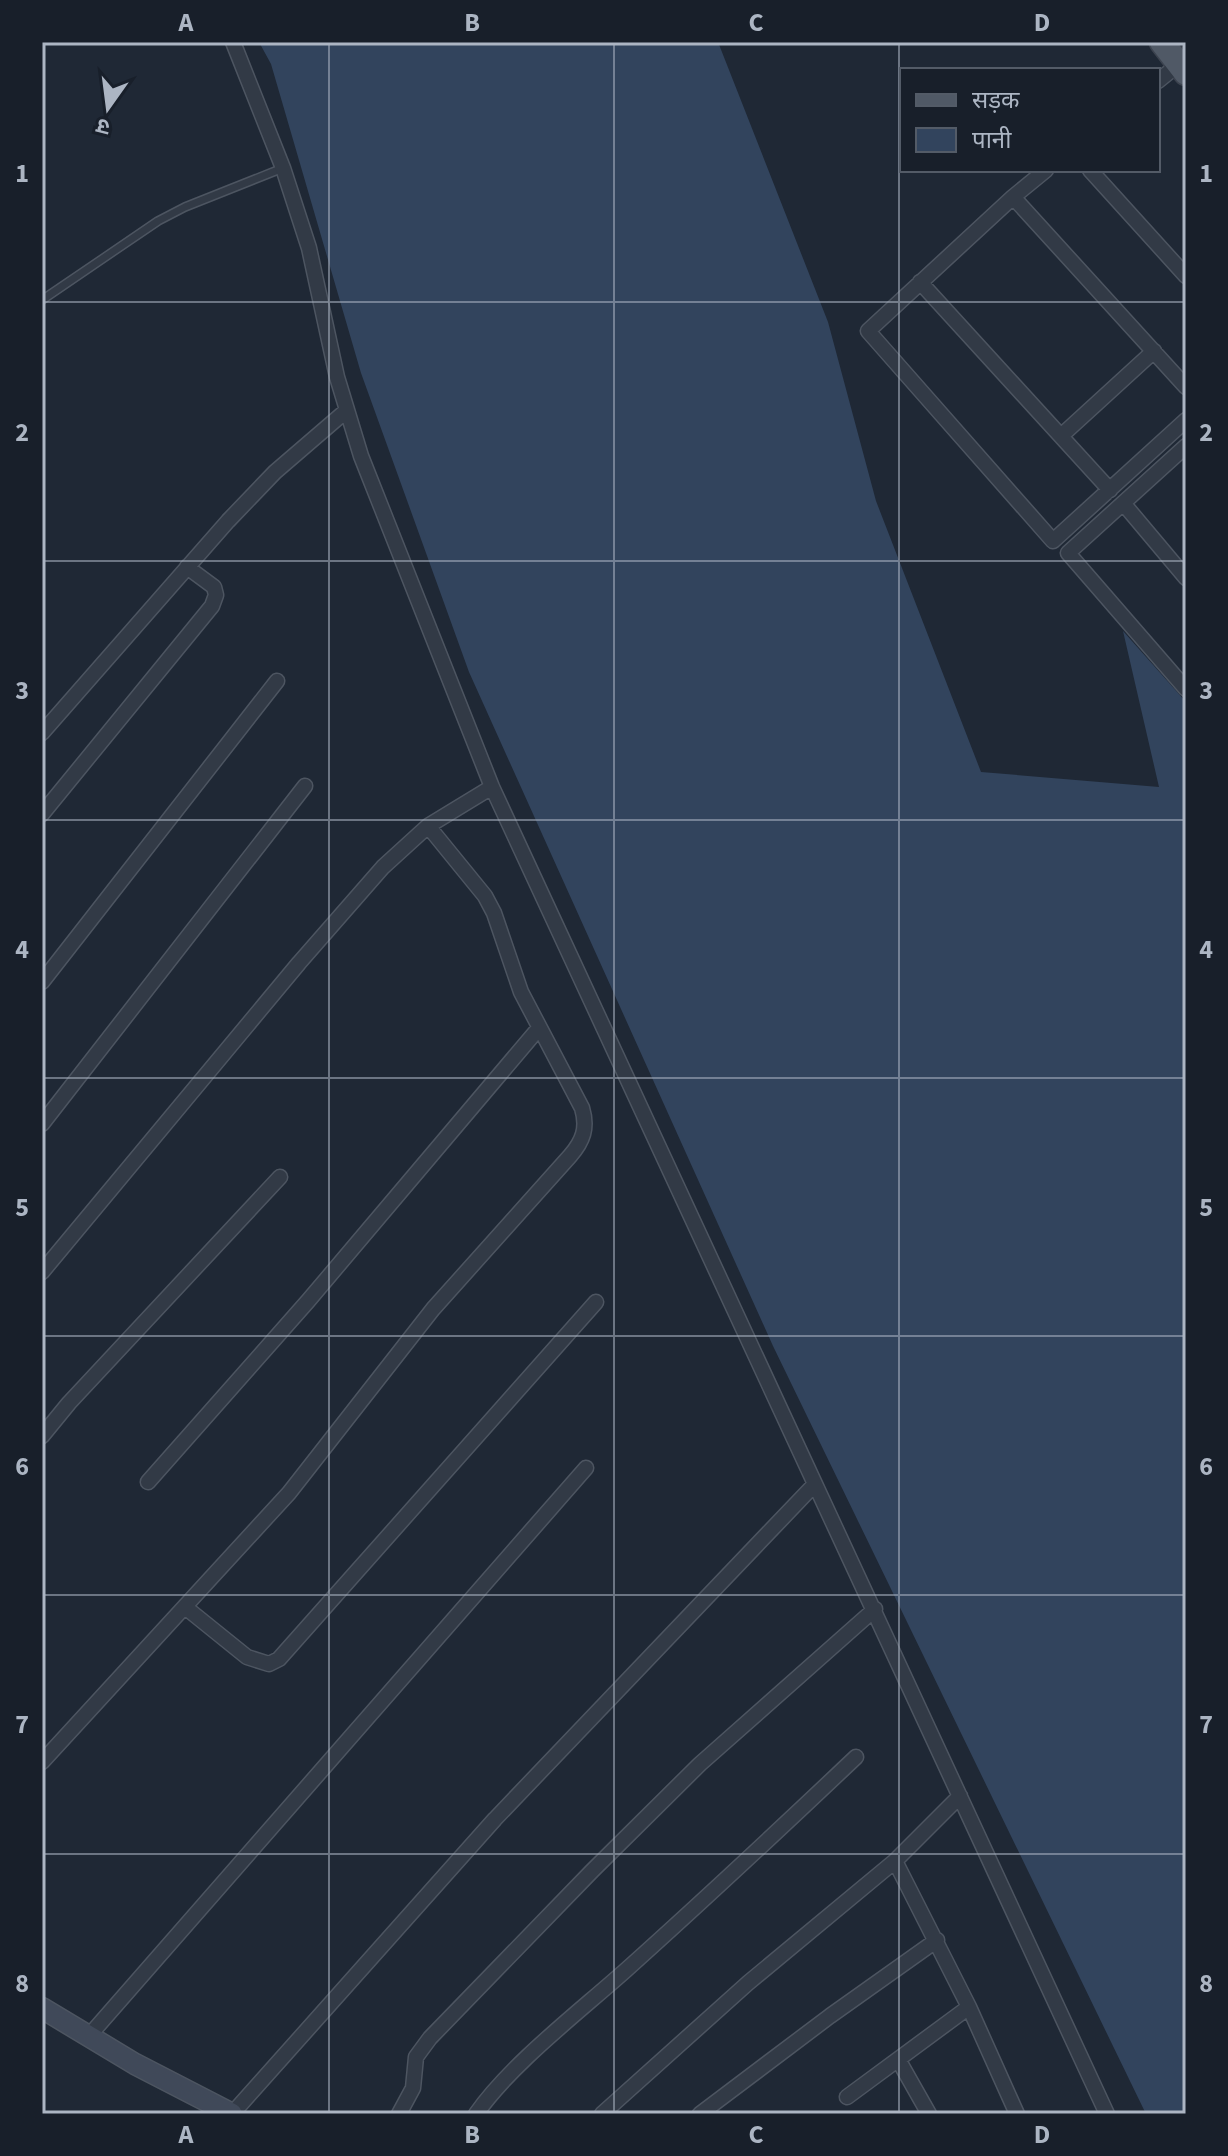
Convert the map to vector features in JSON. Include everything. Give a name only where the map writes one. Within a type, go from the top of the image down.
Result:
[{"type":"main road","points":[[1162,42],[1182,69]]},
{"type":"street","points":[[233,42],[283,168],[309,248],[337,377],[367,470],[492,787],[1107,2114]]},
{"type":"street","points":[[1160,80],[1182,69]]},
{"type":"street","points":[[1044,172],[868,331],[1053,541],[1186,420]]},
{"type":"street","points":[[1092,172],[1186,276]]},
{"type":"street","points":[[1013,197],[1186,387]]},
{"type":"street","points":[[920,282],[1110,490]]},
{"type":"street","points":[[1061,436],[1154,351]]},
{"type":"street","points":[[42,733],[275,472],[347,410]]},
{"type":"street","points":[[1184,681],[1068,553],[1186,446]]},
{"type":"street","points":[[1123,503],[1186,577]]},
{"type":"street","points":[[42,814],[212,606],[216,595],[214,587],[187,567]]},
{"type":"street","points":[[42,982],[277,681]]},
{"type":"street","points":[[42,1124],[305,786]]},
{"type":"street","points":[[42,1272],[299,963],[383,867],[428,826],[492,787]]},
{"type":"street","points":[[42,1762],[289,1493],[433,1309],[578,1146],[585,1128],[582,1108],[521,992],[494,913],[485,896],[428,826]]},
{"type":"street","points":[[148,1482],[308,1301],[539,1028]]},
{"type":"street","points":[[42,1436],[69,1403],[280,1177]]},
{"type":"street","points":[[185,1607],[247,1657],[269,1664],[279,1659],[596,1302]]},
{"type":"street","points":[[88,2037],[586,1468]]},
{"type":"street","points":[[42,2008],[135,2064],[232,2114],[495,1819],[815,1484]]},
{"type":"street","points":[[399,2114],[413,2088],[416,2057],[430,2038],[700,1764],[875,1609]]},
{"type":"street","points":[[476,2114],[543,2044],[684,1918],[856,1757]]},
{"type":"street","points":[[602,2114],[748,1983],[895,1861],[960,1796]]},
{"type":"street","points":[[895,1861],[937,1940],[1017,2114]]},
{"type":"street","points":[[700,2114],[937,1940]]},
{"type":"street","points":[[847,2097],[969,2007]]},
{"type":"street","points":[[899,2061],[929,2114]]},
{"type":"lane","points":[[42,300],[158,221],[283,168]]},
{"type":"water","points":[[259,42],[718,42],[828,322],[876,501],[981,772],[1159,787],[1123,631],[1186,702],[1186,2114],[1146,2114],[773,1346],[469,672],[361,373],[271,64]]}]
